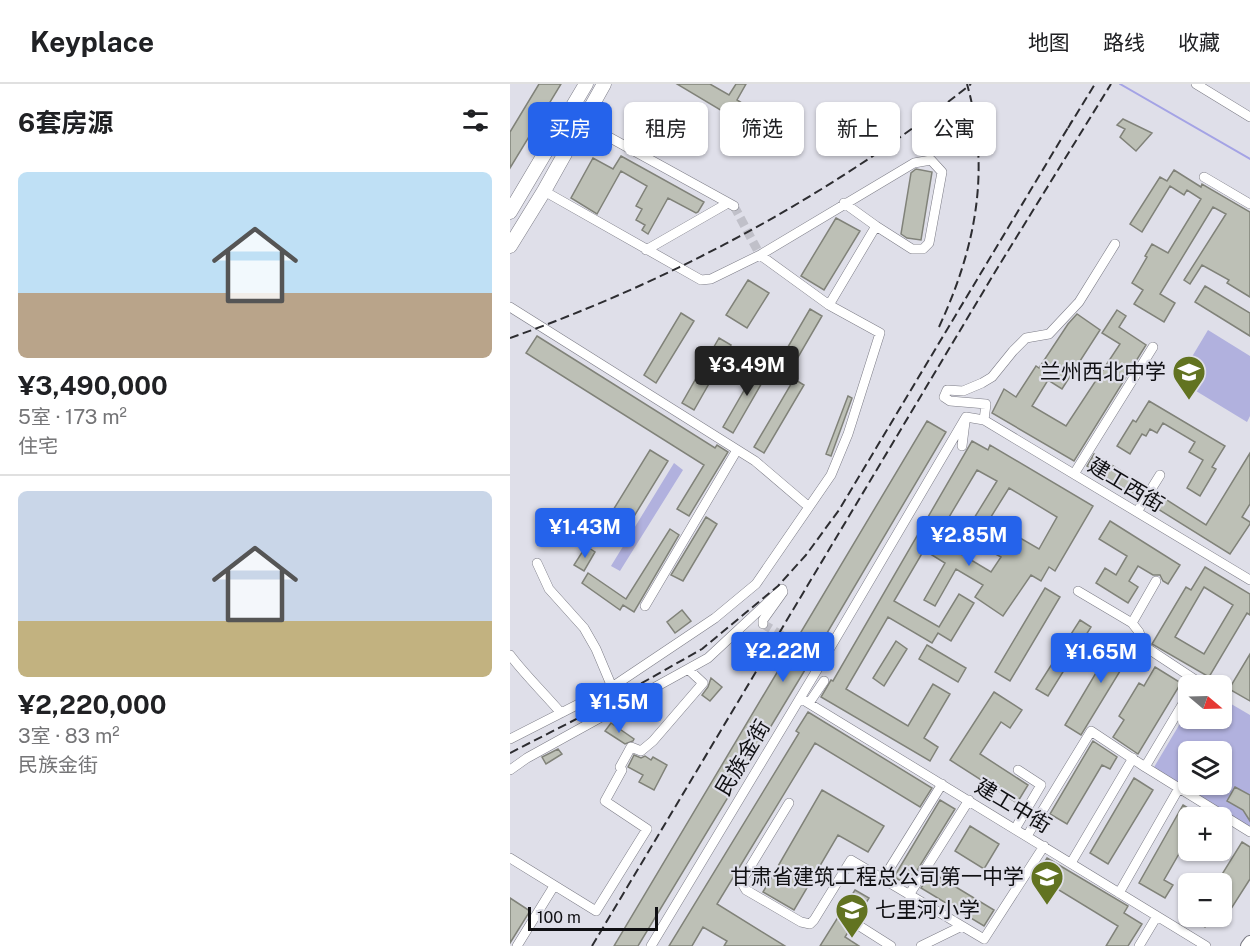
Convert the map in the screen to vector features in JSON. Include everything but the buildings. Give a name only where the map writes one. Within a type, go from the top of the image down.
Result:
[{"type":"highway","points":[[511,210],[586,84]]},
{"type":"highway","points":[[510,246],[544,191],[604,84]]},
{"type":"main road","points":[[1247,946],[1250,942]]},
{"type":"street","points":[[1196,84],[1250,117]]},
{"type":"street","points":[[612,139],[731,205],[646,250]]},
{"type":"street","points":[[544,191],[701,280],[711,279],[760,255],[844,203],[914,163],[932,160],[942,171],[929,243],[923,249],[912,249],[844,203]]},
{"type":"street","points":[[1204,177],[1250,204]]},
{"type":"street","points":[[829,305],[876,226]]},
{"type":"street","points":[[962,446],[966,417],[984,420],[986,404],[950,401],[944,397],[947,390],[963,391],[982,383],[992,377],[1026,338],[1049,334],[1079,302],[1115,244]]},
{"type":"street","points":[[510,740],[612,687],[715,618],[756,584],[831,475],[848,434],[880,333],[829,305],[760,255]]},
{"type":"street","points":[[510,307],[754,460],[809,507]]},
{"type":"street","points":[[1074,474],[1153,347]]},
{"type":"street","name":"民族金街","points":[[651,946],[801,698],[966,417]]},
{"type":"street","name":"建工西街","points":[[984,420],[1250,580]]},
{"type":"street","points":[[645,606],[737,450]]},
{"type":"street","points":[[1137,512],[1160,475]]},
{"type":"street","points":[[537,563],[549,589],[584,628],[596,649],[612,687]]},
{"type":"street","points":[[1131,623],[1156,581]]},
{"type":"street","points":[[510,770],[547,747],[708,658],[782,589],[783,592],[763,620],[763,624]]},
{"type":"street","points":[[1078,591],[1131,623],[1139,632],[1144,646],[1188,675]]},
{"type":"street","points":[[510,655],[561,713]]},
{"type":"street","points":[[814,655],[823,660]]},
{"type":"street","points":[[510,858],[596,911],[647,829],[605,801],[622,770],[620,766],[631,747],[641,751],[653,741],[703,683],[688,669]]},
{"type":"street","points":[[809,703],[824,681]]},
{"type":"street","name":"建工中街","points":[[801,698],[1206,946]]},
{"type":"street","points":[[1145,766],[1178,712]]},
{"type":"street","points":[[1027,836],[1091,731],[1178,787]]},
{"type":"street","points":[[1071,862],[1133,758]]},
{"type":"street","points":[[1015,829],[1041,785],[1018,770]]},
{"type":"street","points":[[883,879],[942,784]]},
{"type":"street","points":[[1119,892],[1178,790]]},
{"type":"street","points":[[1190,795],[1250,832]]},
{"type":"street","points":[[909,895],[969,800]]},
{"type":"street","points":[[789,803],[744,877],[743,885],[746,890],[801,922],[810,924],[851,860],[984,939],[1044,846]]},
{"type":"street","points":[[517,946],[554,886]]},
{"type":"street","points":[[1139,946],[1157,916]]},
{"type":"street","points":[[921,946],[962,926]]},
{"type":"street","points":[[861,927],[891,946]]},
{"type":"shaded area","points":[[1208,330],[1250,356],[1250,416],[1247,422],[1178,380]]},
{"type":"shaded area","points":[[674,463],[683,470],[620,571],[611,566]]},
{"type":"shaded area","points":[[1232,704],[1250,715],[1250,834],[1232,823],[1232,807],[1205,807],[1185,795],[1232,795],[1232,741],[1178,741],[1178,791],[1150,774],[1178,727],[1178,729],[1232,729]]},
{"type":"waterway","points":[[1120,84],[1250,159]]},
{"type":"tunnel","points":[[734,206],[760,255]]},
{"type":"tunnel","points":[[763,624],[786,638]]},
{"type":"tunnel","points":[[794,643],[814,655]]},
{"type":"railway","points":[[939,327],[962,267],[976,208],[978,147],[967,84]]},
{"type":"railway","points":[[510,338],[633,289],[751,230],[864,162],[971,84]]},
{"type":"railway","points":[[1068,128],[1095,84]]},
{"type":"railway","points":[[592,946],[995,272],[1111,84]]},
{"type":"railway","points":[[510,753],[596,709],[702,649],[778,586],[806,555],[839,510],[1072,121]]},
{"type":"place","name":"兰州西北中学","points":[[1189,401]]},
{"type":"place","name":"甘肃省建筑工程总公司第一中学","points":[[1047,906]]},
{"type":"place","name":"七里河小学","points":[[852,939]]}]
